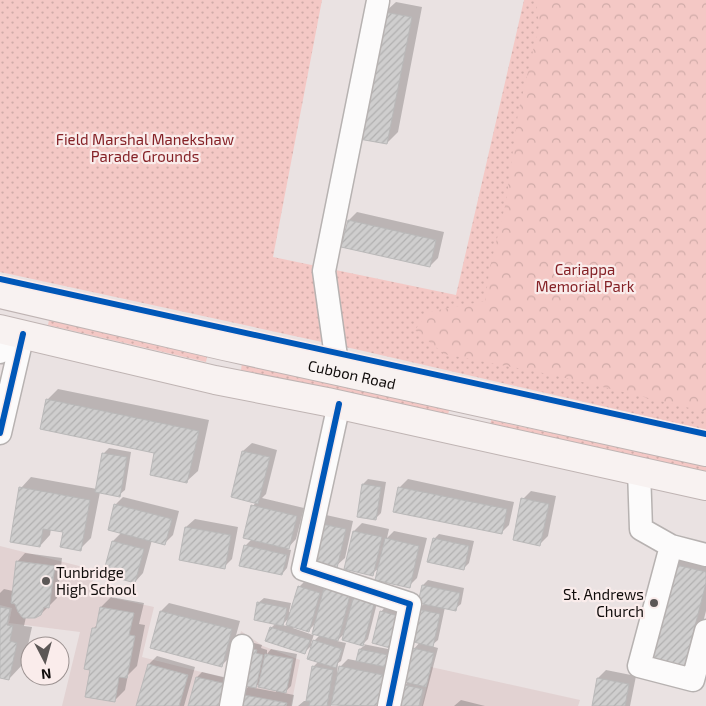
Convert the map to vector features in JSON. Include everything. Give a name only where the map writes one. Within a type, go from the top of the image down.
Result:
[{"type":"main road","name":"Cubbon Road","points":[[0,294],[224,346],[706,452]]},
{"type":"main road","points":[[7,336],[339,404],[706,486]]},
{"type":"main road","points":[[215,380],[224,346]]},
{"type":"main road","points":[[471,434],[478,402]]},
{"type":"street","points":[[338,371],[324,271],[378,1]]},
{"type":"street","points":[[0,433],[7,336]]},
{"type":"street","points":[[339,404],[303,569],[410,604],[389,706]]},
{"type":"street","points":[[639,470],[641,529],[670,546],[706,555]]},
{"type":"street","points":[[670,546],[640,666],[694,680],[706,631]]},
{"type":"street","points":[[231,706],[242,646]]},
{"type":"shaded area","points":[[0,546],[95,570],[90,593],[154,607],[142,657],[229,679],[241,631],[263,646],[300,660],[291,706],[62,706],[67,686],[70,686],[70,673],[80,632],[9,623],[12,608],[0,605]]},
{"type":"shaded area","points":[[431,667],[580,700],[578,706],[422,706]]},
{"type":"green space","name":"Field Marshal Manekshaw Parade Grounds","points":[[0,0],[322,0],[273,257],[456,295],[524,0],[706,0],[706,430],[359,350],[0,272]]},
{"type":"green space","name":"Cariappa Memorial Park","points":[[536,0],[706,0],[706,412],[553,375],[444,354],[415,330],[428,312],[485,301],[490,267],[506,202],[518,113],[539,26]]},
{"type":"green space","points":[[49,320],[207,357],[206,362],[48,325]]},
{"type":"green space","points":[[242,363],[450,408],[448,414],[241,370]]},
{"type":"green space","points":[[491,420],[706,466],[706,473],[490,426]]},
{"type":"building","points":[[384,12],[412,17],[387,144],[359,139]]},
{"type":"building","points":[[348,220],[436,240],[430,267],[341,247]]},
{"type":"building","points":[[46,399],[199,431],[187,483],[150,475],[154,453],[40,429]]},
{"type":"building","points":[[242,451],[270,457],[258,504],[231,497]]},
{"type":"building","points":[[102,453],[127,457],[120,497],[95,492]]},
{"type":"building","points":[[362,484],[381,487],[376,520],[357,517]]},
{"type":"building","points":[[19,487],[90,500],[81,551],[60,547],[63,532],[43,529],[40,547],[10,542]]},
{"type":"building","points":[[398,487],[507,509],[502,534],[393,512]]},
{"type":"building","points":[[521,498],[549,504],[540,546],[513,540]]},
{"type":"building","points":[[114,504],[172,519],[165,545],[108,530]]},
{"type":"building","points":[[251,505],[297,516],[289,549],[243,538]]},
{"type":"building","points":[[317,523],[346,529],[337,568],[308,561]]},
{"type":"building","points":[[185,527],[231,535],[225,569],[179,560]]},
{"type":"building","points":[[353,531],[382,537],[373,576],[344,569]]},
{"type":"building","points":[[385,538],[419,546],[410,588],[375,580]]},
{"type":"building","points":[[433,538],[469,546],[464,570],[427,562]]},
{"type":"building","points":[[112,541],[144,549],[135,583],[103,574]]},
{"type":"building","points":[[244,545],[287,555],[282,575],[239,566]]},
{"type":"building","points":[[16,561],[55,566],[49,608],[44,607],[41,615],[35,618],[23,618],[15,604],[11,603]]},
{"type":"building","points":[[672,564],[706,572],[706,583],[683,673],[646,664]]},
{"type":"building","points":[[422,585],[460,593],[456,611],[418,603]]},
{"type":"building","points":[[298,586],[320,593],[309,632],[286,625]]},
{"type":"building","points":[[324,588],[350,595],[338,641],[312,634]]},
{"type":"building","points":[[354,595],[375,600],[363,646],[342,640]]},
{"type":"building","points":[[257,602],[287,608],[283,626],[254,620]]},
{"type":"building","points":[[0,607],[10,609],[7,625],[13,626],[10,641],[17,643],[9,680],[0,678]]},
{"type":"building","points":[[100,607],[134,613],[129,635],[135,636],[127,678],[119,677],[115,702],[85,697],[90,670],[84,669],[92,628],[96,628]]},
{"type":"building","points":[[417,609],[440,614],[433,647],[410,641]]},
{"type":"building","points":[[160,611],[232,629],[222,667],[150,648]]},
{"type":"building","points":[[380,611],[402,617],[394,649],[372,643]]},
{"type":"building","points":[[270,627],[310,640],[305,654],[265,641]]},
{"type":"building","points":[[313,640],[342,649],[336,668],[307,659]]},
{"type":"building","points":[[247,648],[257,650],[256,653],[263,655],[256,688],[240,685]]},
{"type":"building","points":[[413,648],[434,653],[426,687],[405,682]]},
{"type":"building","points":[[359,649],[393,656],[391,668],[356,661]]},
{"type":"building","points":[[265,654],[293,659],[286,693],[258,687]]},
{"type":"building","points":[[148,664],[188,675],[179,706],[136,706]]},
{"type":"building","points":[[312,666],[333,670],[327,706],[309,706],[310,701],[306,701]]},
{"type":"building","points":[[339,666],[388,676],[382,706],[331,705]]},
{"type":"building","points":[[196,677],[231,685],[226,706],[188,706]]},
{"type":"building","points":[[597,678],[629,684],[625,706],[592,706]]},
{"type":"building","points":[[404,685],[423,689],[419,706],[399,706]]},
{"type":"building","points":[[239,694],[287,703],[286,706],[237,706]]},
{"type":"cycle path","points":[[0,279],[706,434]]},
{"type":"cycle path","points":[[0,433],[23,334]]},
{"type":"cycle path","points":[[339,404],[303,569],[410,604],[389,706]]},
{"type":"place","name":"Tunbridge High School","points":[[46,581]]},
{"type":"place","name":"St. Andrews Church","points":[[654,603]]}]
